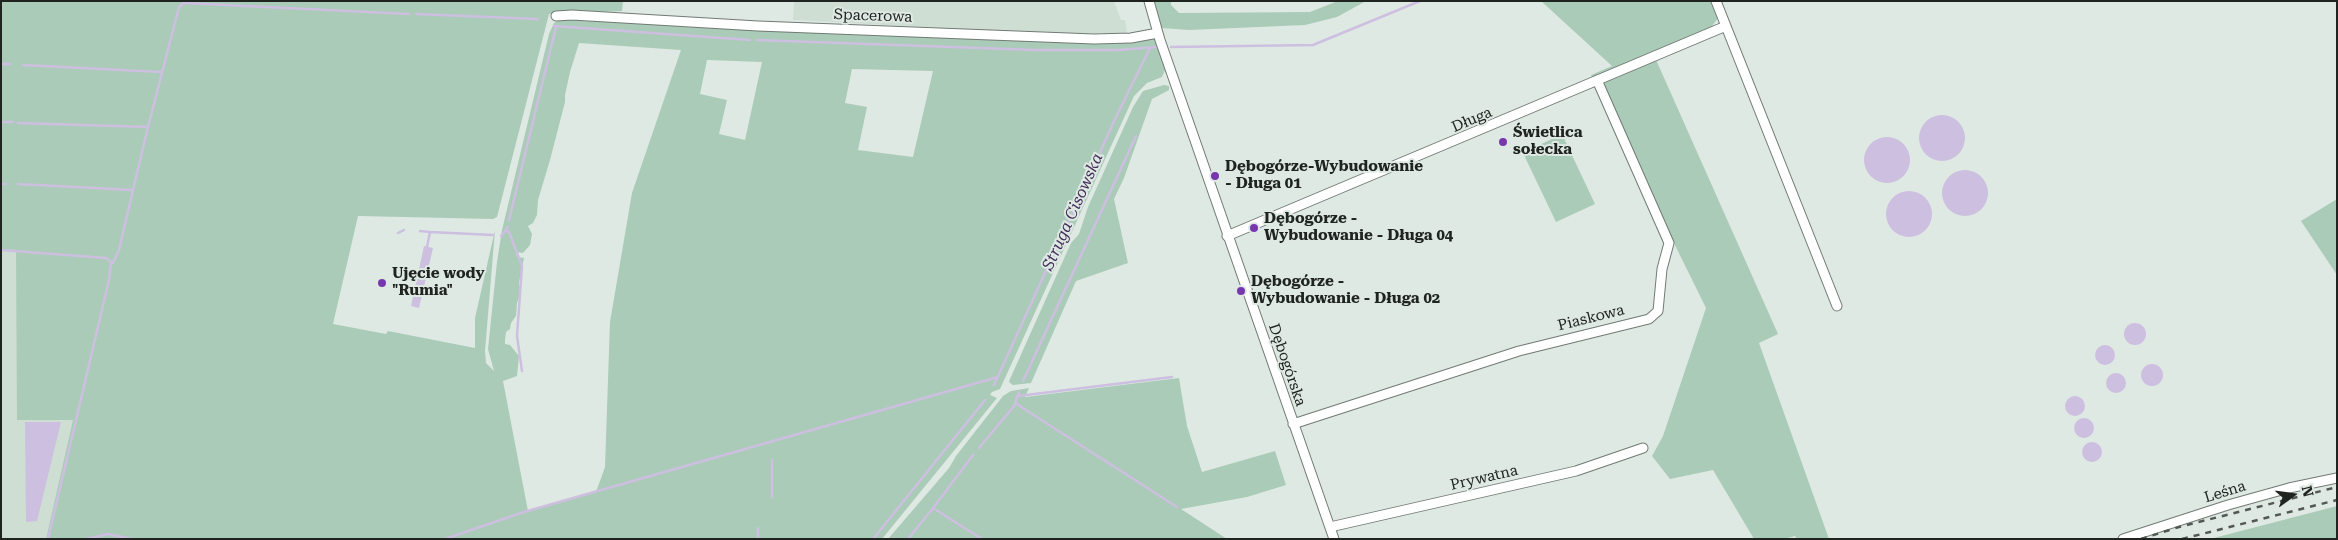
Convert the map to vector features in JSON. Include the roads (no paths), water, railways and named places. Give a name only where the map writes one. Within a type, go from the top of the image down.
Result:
[{"type":"street","name":"Dębogórska","points":[[1149,1],[1158,33],[1334,539]]},
{"type":"street","points":[[1716,1],[1837,306]]},
{"type":"street","name":"Spacerowa","points":[[556,16],[572,15],[758,26],[1094,39],[1131,38],[1158,33]]},
{"type":"street","name":"Długa","points":[[1228,236],[1726,26]]},
{"type":"street","name":"Piaskowa","points":[[1293,424],[1519,351],[1649,318],[1658,311],[1662,269],[1669,243],[1598,80]]},
{"type":"street","name":"Prywatna","points":[[1330,527],[1576,471],[1644,448]]},
{"type":"street","name":"Leśna","points":[[2123,539],[2228,505],[2289,488],[2337,478]]},
{"type":"waterway","name":"Struga Cisowska","points":[[1171,47],[1313,45],[1420,1]]},
{"type":"waterway","points":[[18,123],[148,127],[179,7],[184,3],[409,14]]},
{"type":"waterway","points":[[416,14],[538,19]]},
{"type":"waterway","points":[[554,26],[750,40]]},
{"type":"waterway","points":[[509,220],[556,27]]},
{"type":"waterway","points":[[757,40],[1036,50],[1118,50],[1157,47]]},
{"type":"waterway","name":"Struga Cisowska","points":[[994,385],[1116,117],[1150,48]]},
{"type":"waterway","points":[[1,64],[10,64]]},
{"type":"waterway","points":[[23,65],[161,72]]},
{"type":"waterway","points":[[1,122],[13,122]]},
{"type":"waterway","points":[[18,184],[133,190],[148,127]]},
{"type":"waterway","points":[[1023,381],[1136,136]]},
{"type":"waterway","points":[[1,184],[6,184]]},
{"type":"waterway","points":[[113,263],[119,250],[133,190]]},
{"type":"waterway","points":[[501,236],[508,227]]},
{"type":"waterway","points":[[398,233],[404,230]]},
{"type":"waterway","points":[[420,231],[430,232]]},
{"type":"waterway","points":[[505,231],[509,232],[522,266],[517,336],[522,371]]},
{"type":"waterway","points":[[427,247],[430,232],[493,235]]},
{"type":"waterway","points":[[1,250],[106,258],[111,262],[109,280],[48,539]]},
{"type":"waterway","points":[[445,539],[524,512],[998,377]]},
{"type":"waterway","points":[[1018,396],[1172,377]]},
{"type":"waterway","points":[[979,448],[1014,406],[1019,392]]},
{"type":"waterway","name":"Struga Cisowska","points":[[873,539],[985,400]]},
{"type":"waterway","points":[[1015,403],[1177,507]]},
{"type":"waterway","points":[[973,455],[933,508],[982,539]]},
{"type":"waterway","points":[[772,460],[772,497]]},
{"type":"waterway","points":[[908,539],[933,508]]},
{"type":"waterway","points":[[758,528],[758,539]]},
{"type":"waterway","points":[[86,539],[108,534],[132,539]]},
{"type":"railway","points":[[2141,539],[2179,527],[2337,487]]},
{"type":"railway","points":[[2182,539],[2337,500]]},
{"type":"place","name":"Świetlica sołecka","points":[[1503,142]]},
{"type":"place","name":"Dębogórze-Wybudowanie - Długa 01","points":[[1215,176]]},
{"type":"place","name":"Dębogórze - Wybudowanie - Długa 04","points":[[1254,228]]},
{"type":"place","name":"Ujęcie wody \"Rumia\"","points":[[382,283]]},
{"type":"place","name":"Dębogórze - Wybudowanie - Długa 02","points":[[1241,291]]}]
